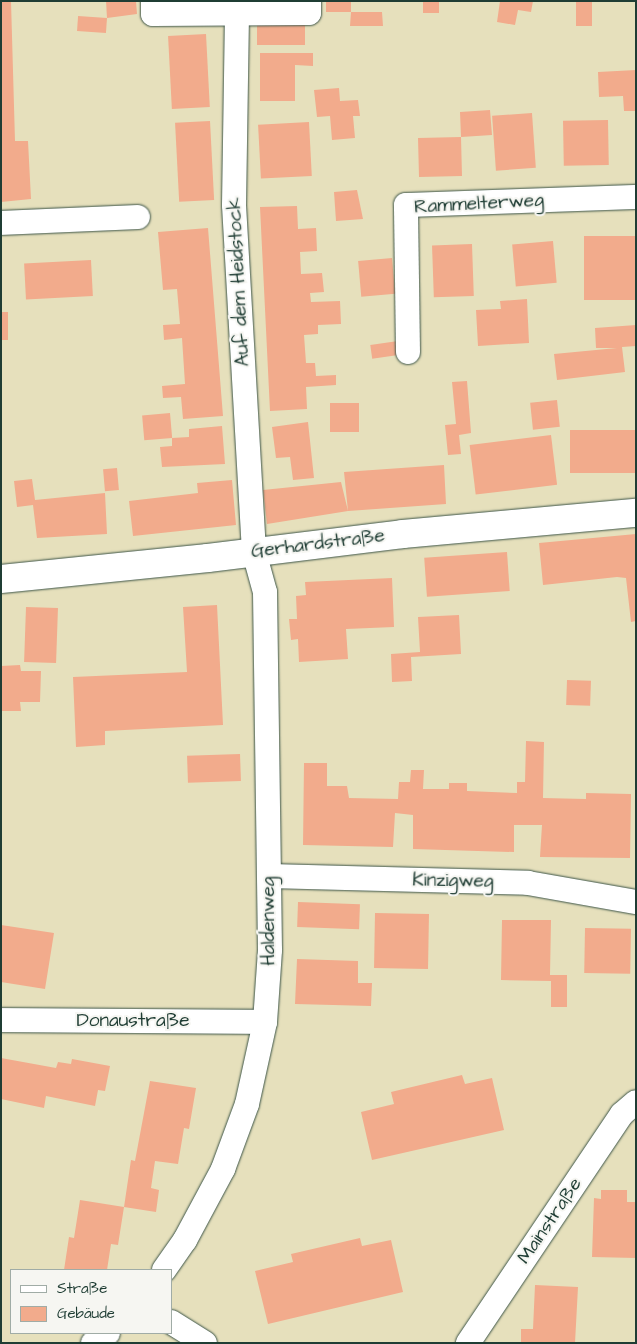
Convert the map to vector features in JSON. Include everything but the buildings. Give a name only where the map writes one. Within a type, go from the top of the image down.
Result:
[{"type":"street","points":[[153,1],[153,14],[309,13],[309,1]]},
{"type":"street","name":"Auf dem Heidstock","points":[[237,12],[234,205],[254,552]]},
{"type":"street","name":"Rammelterweg","points":[[408,352],[406,205],[636,197]]},
{"type":"street","points":[[1,223],[138,217]]},
{"type":"street","name":"Gerhardstraße","points":[[1,579],[403,534],[636,513]]},
{"type":"street","name":"Haldenweg","points":[[165,1269],[184,1240],[223,1169],[247,1104],[265,1022],[270,950],[265,592],[254,552]]},
{"type":"street","name":"Kinzigweg","points":[[269,876],[528,882],[636,902]]},
{"type":"street","name":"Donaustraße","points":[[1,1020],[265,1022]]},
{"type":"street","name":"Mainstraße","points":[[468,1343],[622,1114],[636,1102]]},
{"type":"street","points":[[172,1323],[205,1343]]},
{"type":"street","points":[[94,1343],[107,1334]]}]
